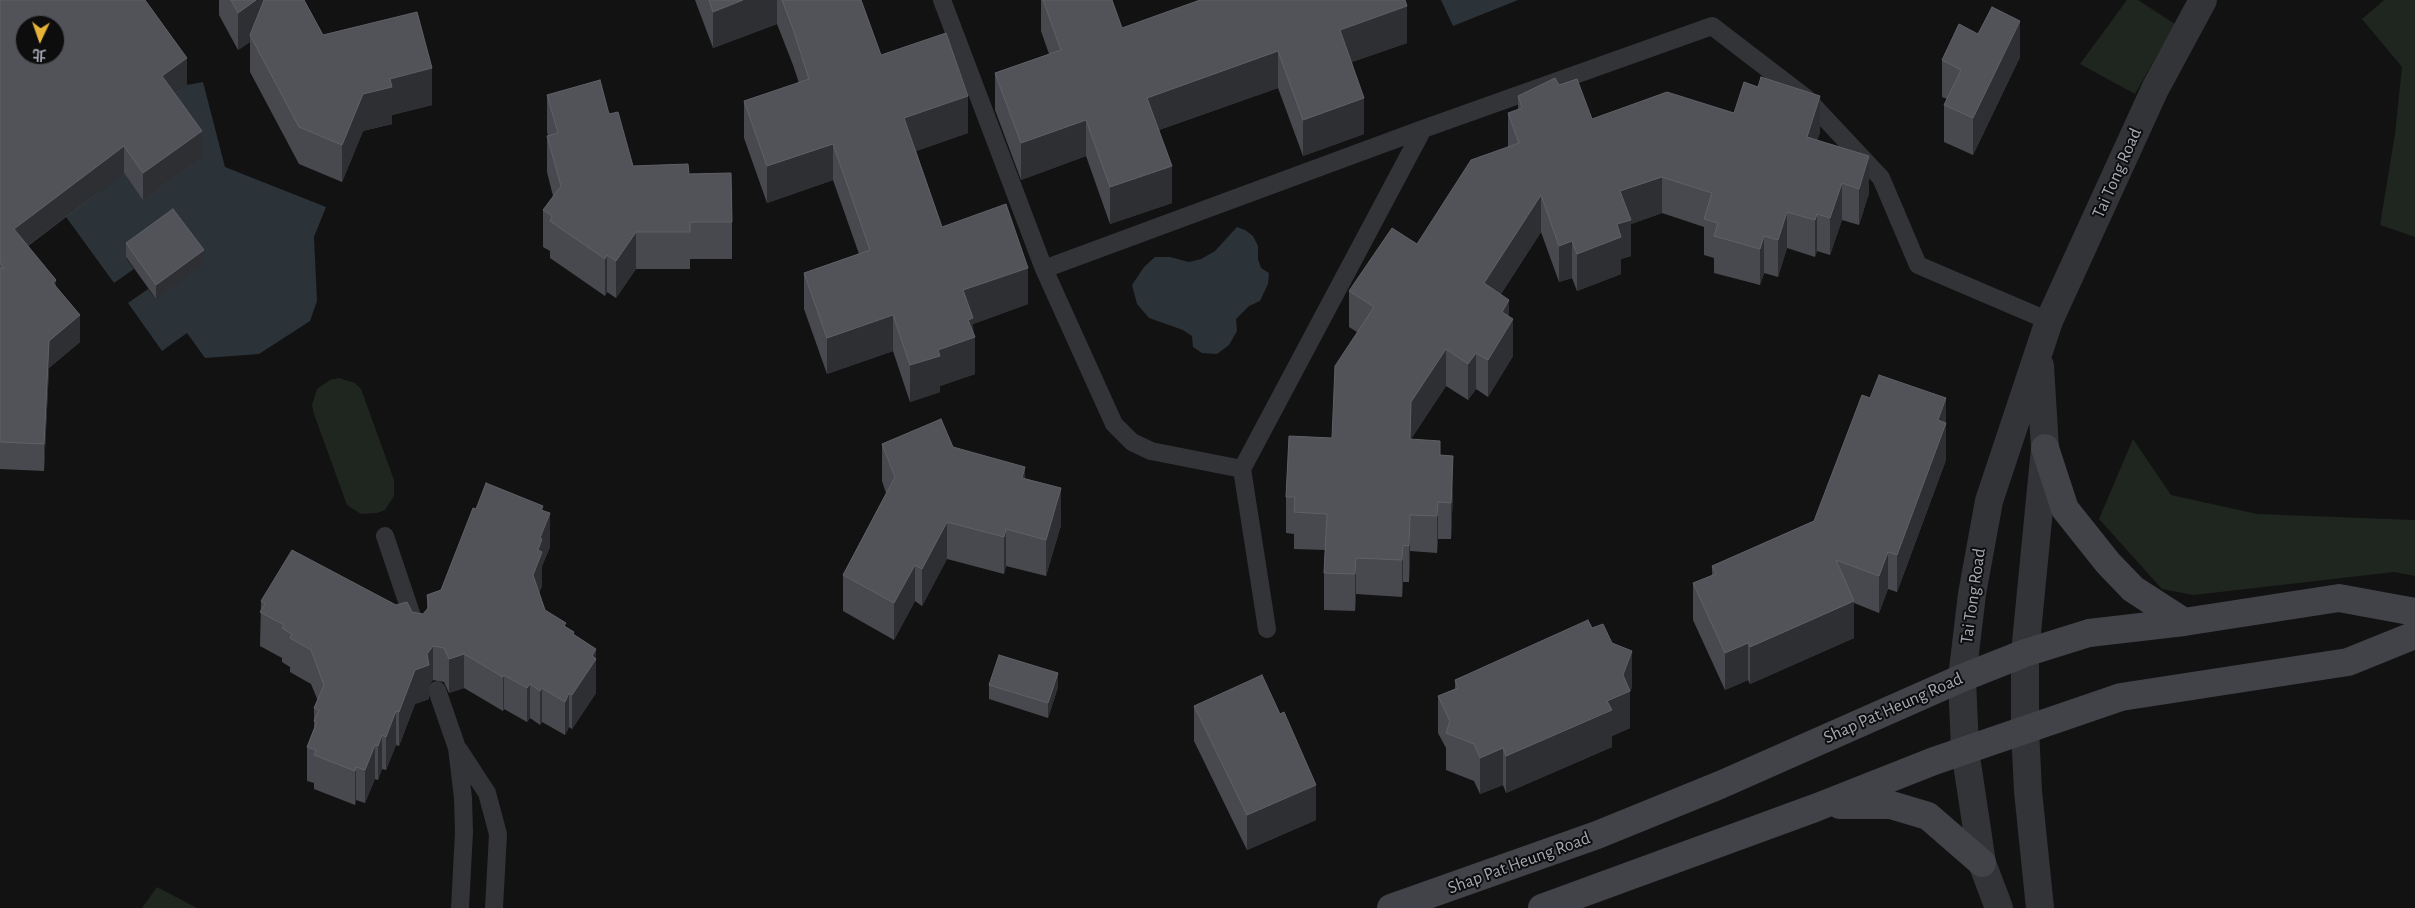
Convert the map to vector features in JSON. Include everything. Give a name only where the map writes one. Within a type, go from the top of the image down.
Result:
[{"type":"main road","points":[[2044,448],[2065,509],[2108,563],[2133,589],[2184,622]]},
{"type":"main road","name":"Shap Pat Heung Road","points":[[1391,908],[1597,835],[1720,785],[2025,652],[2089,633],[2184,622],[2339,598],[2415,612]]},
{"type":"main road","points":[[1542,908],[1815,808],[1965,750],[2121,697],[2348,662],[2415,635]]},
{"type":"main road","points":[[1815,808],[1848,803],[1891,805],[1928,816],[1982,862]]},
{"type":"street","name":"Tai Tong Road","points":[[2000,908],[1982,862],[1965,750],[1962,678],[1972,594],[1989,501],[2049,321],[2155,89],[2203,0]]},
{"type":"street","name":"Tai Tong Road","points":[[2040,349],[2044,448],[2025,652],[2025,729],[2028,791],[2040,908]]},
{"type":"lane","points":[[942,0],[1044,269],[1114,424],[1132,442],[1151,451],[1242,469]]},
{"type":"lane","points":[[1044,269],[1423,129],[1712,26],[1806,98],[1880,178],[1918,265],[2049,321]]},
{"type":"lane","points":[[1267,629],[1242,469],[1423,129]]},
{"type":"lane","points":[[385,536],[419,638]]},
{"type":"lane","points":[[437,690],[457,748],[463,798],[464,832],[460,908]]},
{"type":"lane","points":[[457,748],[487,793],[498,834],[494,908]]},
{"type":"shaded area","points":[[1441,0],[1518,0],[1453,26]]},
{"type":"shaded area","points":[[2127,0],[2138,0],[2175,24],[2135,94],[2080,64]]},
{"type":"shaded area","points":[[2384,0],[2415,0],[2415,237],[2380,225],[2395,134],[2402,67],[2362,19]]},
{"type":"shaded area","points":[[203,82],[225,167],[326,207],[314,237],[317,301],[310,321],[259,354],[205,358],[187,333],[162,351],[128,303],[148,289],[156,299],[204,264],[173,223],[126,258],[134,269],[114,283],[53,199],[101,191],[124,173],[143,199],[201,158],[162,103],[187,85]]},
{"type":"shaded area","points":[[1237,227],[1253,236],[1258,246],[1258,259],[1261,268],[1269,273],[1268,284],[1260,301],[1249,306],[1236,319],[1237,331],[1229,345],[1217,354],[1202,353],[1193,347],[1192,336],[1183,330],[1149,318],[1137,304],[1132,285],[1144,267],[1155,257],[1170,257],[1189,262],[1201,259],[1215,251]]},
{"type":"shaded area","points":[[339,378],[355,383],[361,389],[394,480],[394,496],[385,510],[377,513],[361,514],[347,505],[314,414],[312,405],[317,389],[330,380]]},
{"type":"shaded area","points":[[2133,439],[2171,495],[2257,514],[2415,520],[2415,576],[2394,572],[2194,595],[2162,589],[2099,519]]},
{"type":"shaded area","points":[[157,887],[197,908],[142,908]]},
{"type":"building","points":[[0,0],[145,0],[187,58],[162,76],[202,131],[143,173],[124,146],[14,229],[56,280],[53,283],[80,315],[49,341],[44,444],[0,442],[0,268],[4,268],[0,263]]},
{"type":"building","points":[[231,0],[256,0],[238,13]]},
{"type":"building","points":[[264,0],[304,0],[323,35],[417,12],[432,68],[390,79],[392,87],[363,94],[342,145],[299,127],[250,35]]},
{"type":"building","points":[[709,0],[743,0],[713,12]]},
{"type":"building","points":[[782,0],[861,0],[881,55],[946,33],[968,96],[904,118],[942,227],[1006,204],[1028,268],[963,290],[973,318],[968,320],[975,337],[938,350],[940,356],[910,365],[893,315],[827,338],[804,273],[870,250],[833,144],[767,166],[744,101],[809,79]]},
{"type":"building","points":[[1043,0],[1112,0],[1122,28],[1200,0],[1405,0],[1407,6],[1340,30],[1364,98],[1303,120],[1278,51],[1147,98],[1172,166],[1110,187],[1086,120],[1021,143],[995,73],[1061,50]]},
{"type":"building","points":[[1992,7],[2020,21],[1973,118],[1944,105],[1961,70],[1942,60],[1959,24],[1978,34]]},
{"type":"building","points":[[1761,77],[1820,96],[1807,137],[1869,156],[1859,189],[1842,183],[1830,218],[1817,214],[1815,220],[1787,212],[1778,240],[1764,236],[1760,249],[1714,236],[1718,223],[1704,219],[1712,193],[1662,177],[1620,191],[1631,220],[1617,224],[1621,237],[1577,254],[1572,241],[1559,246],[1541,195],[1484,283],[1509,300],[1502,312],[1513,319],[1488,360],[1476,353],[1468,364],[1446,349],[1411,402],[1410,439],[1440,441],[1440,455],[1453,456],[1451,503],[1438,502],[1437,516],[1410,515],[1409,546],[1403,545],[1402,560],[1356,558],[1355,574],[1324,573],[1327,514],[1294,512],[1295,497],[1286,497],[1289,436],[1332,438],[1335,366],[1374,307],[1349,291],[1392,228],[1417,244],[1471,160],[1519,143],[1508,113],[1522,108],[1518,96],[1555,78],[1559,85],[1577,79],[1592,119],[1667,92],[1734,113],[1744,82],[1758,87]]},
{"type":"building","points":[[600,80],[609,114],[618,112],[633,166],[688,164],[689,174],[731,173],[732,222],[690,222],[690,232],[636,232],[616,261],[607,255],[605,259],[550,221],[552,216],[543,210],[561,186],[547,136],[558,133],[547,95]]},
{"type":"building","points":[[173,209],[204,250],[156,285],[126,243]]},
{"type":"building","points":[[1879,375],[1946,398],[1938,420],[1946,423],[1897,555],[1888,552],[1879,576],[1836,560],[1854,601],[1750,647],[1748,643],[1725,653],[1693,583],[1716,574],[1712,566],[1814,521],[1862,395],[1870,398]]},
{"type":"building","points":[[941,419],[953,447],[1025,467],[1022,478],[1061,488],[1046,540],[1006,529],[1004,537],[947,522],[922,569],[915,565],[894,603],[843,575],[895,477],[882,444]]},
{"type":"building","points":[[486,483],[543,506],[541,510],[550,513],[540,538],[542,539],[538,550],[542,552],[533,575],[545,610],[566,623],[564,626],[574,632],[573,634],[596,649],[592,656],[596,659],[572,695],[569,693],[565,702],[542,688],[540,691],[530,684],[527,688],[504,675],[503,677],[464,654],[449,659],[444,648],[433,646],[427,654],[429,665],[415,670],[399,712],[396,711],[386,737],[382,735],[378,746],[375,745],[365,770],[356,767],[355,771],[314,755],[316,750],[307,747],[317,722],[314,721],[319,710],[314,708],[324,685],[311,650],[290,638],[292,634],[282,628],[284,625],[260,612],[265,604],[261,601],[292,550],[396,605],[407,602],[412,612],[423,614],[429,607],[427,595],[441,590],[473,508],[476,509]]},
{"type":"building","points":[[1588,620],[1592,628],[1603,624],[1612,643],[1632,651],[1623,675],[1630,691],[1607,701],[1612,710],[1506,756],[1503,748],[1480,758],[1474,744],[1446,733],[1450,721],[1438,696],[1458,688],[1455,680]]},
{"type":"building","points":[[999,655],[1058,673],[1048,703],[989,685]]},
{"type":"building","points":[[1262,675],[1280,714],[1284,712],[1316,785],[1247,815],[1194,706]]}]
